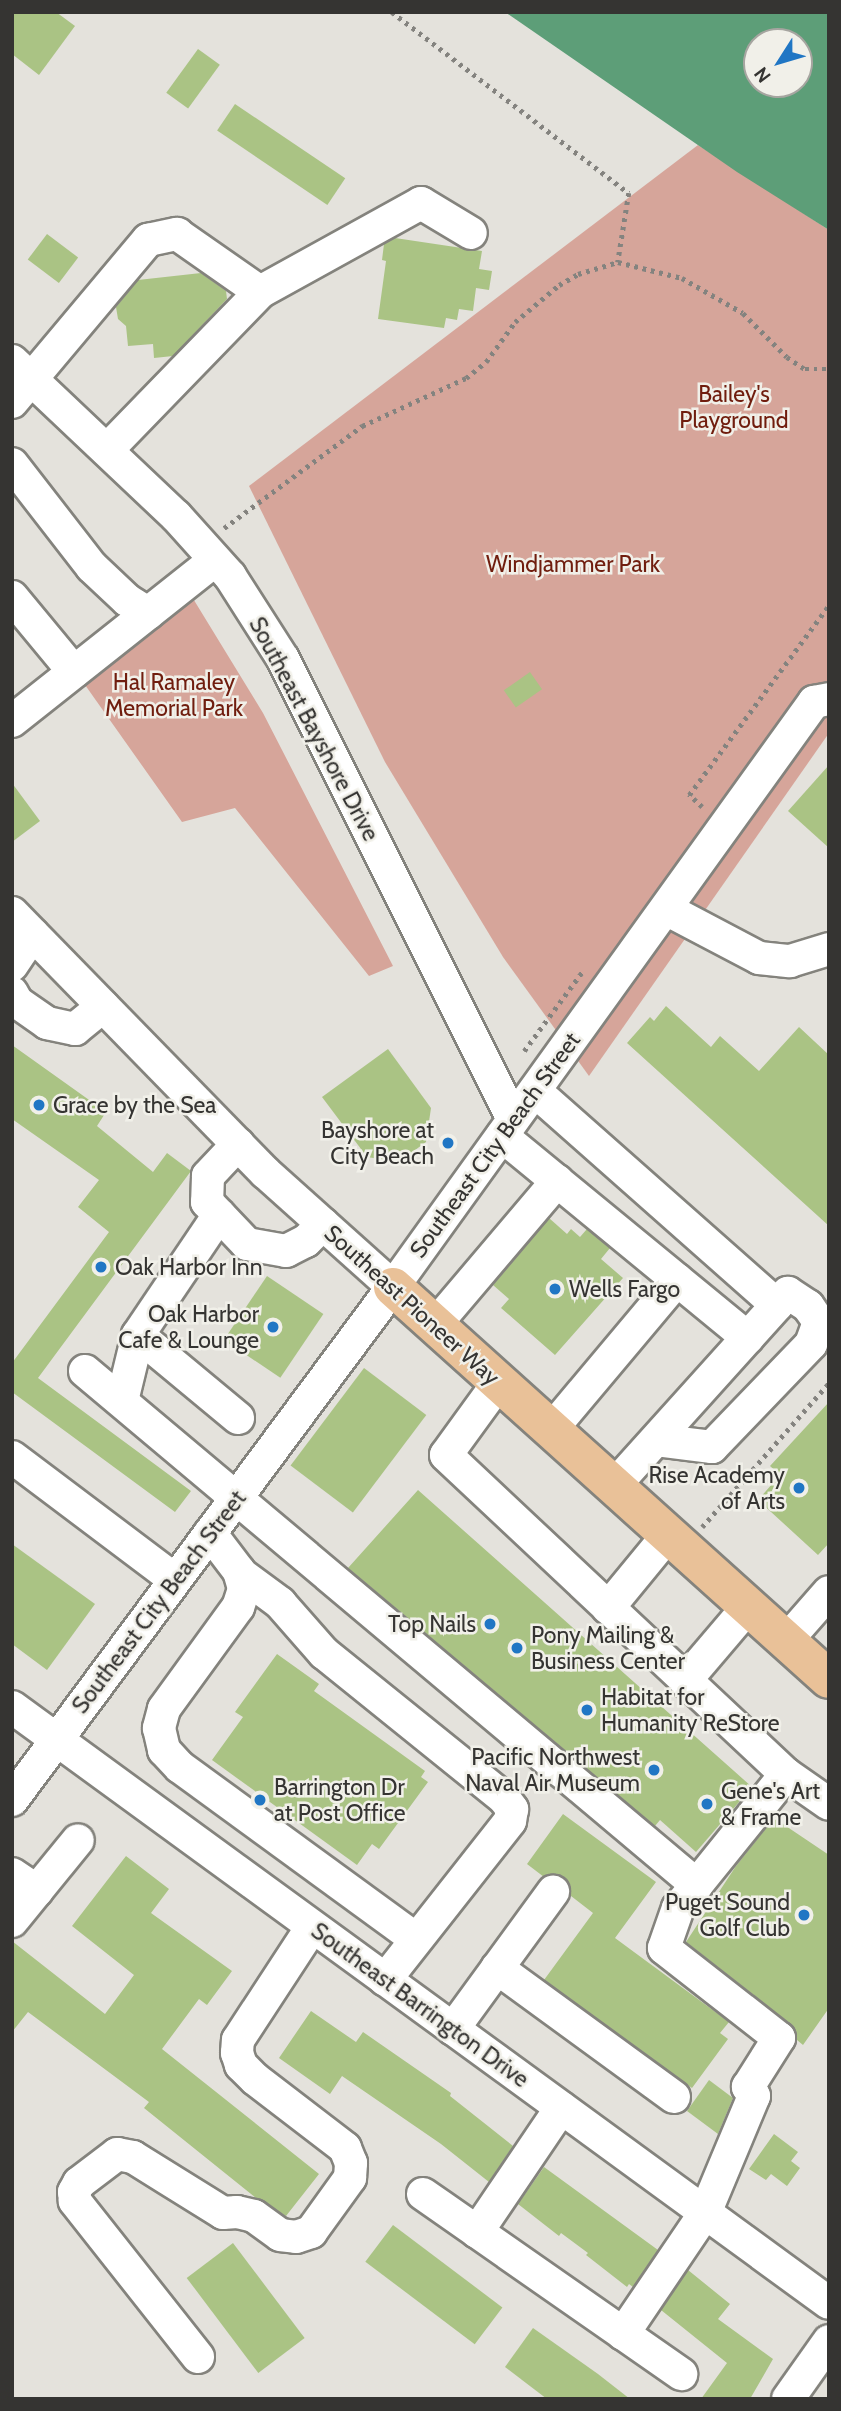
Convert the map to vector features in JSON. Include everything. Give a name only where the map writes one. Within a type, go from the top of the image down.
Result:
[{"type":"main road","name":"Southeast Pioneer Way","points":[[393,1287],[829,1679]]},
{"type":"street","points":[[107,450],[260,292],[421,203],[471,233]]},
{"type":"street","points":[[18,381],[148,240],[177,234],[260,292]]},
{"type":"street","name":"Southeast Bayshore Drive","points":[[18,381],[107,450],[230,576],[283,659],[508,1127]]},
{"type":"street","points":[[12,464],[92,567],[127,600],[148,613]]},
{"type":"street","points":[[12,721],[148,613],[209,552]]},
{"type":"street","points":[[12,597],[74,672]]},
{"type":"street","name":"Southeast City Beach Street","points":[[12,1800],[393,1287],[814,702],[829,699]]},
{"type":"street","points":[[666,909],[759,958],[790,961],[829,949]]},
{"type":"street","points":[[12,965],[22,923]]},
{"type":"street","name":"Southeast Pioneer Way","points":[[22,923],[238,1144],[393,1287]]},
{"type":"street","points":[[12,993],[17,1002],[47,1023],[75,1029],[103,1006]]},
{"type":"street","points":[[535,1091],[777,1305]]},
{"type":"street","points":[[508,1127],[557,1181],[748,1338]]},
{"type":"street","points":[[238,1144],[208,1175],[207,1202],[247,1244],[286,1251],[306,1241],[323,1224]]},
{"type":"street","points":[[435,1325],[557,1181]]},
{"type":"street","points":[[122,1401],[138,1335],[219,1215]]},
{"type":"street","points":[[551,1430],[677,1280]]},
{"type":"street","points":[[614,1486],[788,1293],[808,1306],[819,1322],[811,1344],[712,1447],[656,1440]]},
{"type":"street","points":[[138,1335],[238,1418]]},
{"type":"street","points":[[85,1371],[697,1885]]},
{"type":"street","points":[[499,1382],[446,1455],[786,1774],[829,1804]]},
{"type":"street","points":[[12,1457],[175,1580]]},
{"type":"street","points":[[210,1533],[241,1574],[281,1603],[324,1653],[504,1798],[512,1810],[510,1821],[385,1980]]},
{"type":"street","points":[[608,1608],[676,1542]]},
{"type":"street","points":[[241,1574],[244,1589],[238,1606],[164,1709],[159,1728],[169,1756],[416,1939]]},
{"type":"street","points":[[786,1641],[829,1592]]},
{"type":"street","points":[[685,1681],[748,1607]]},
{"type":"street","name":"Southeast Barrington Drive","points":[[12,1707],[829,2303]]},
{"type":"street","points":[[623,2334],[705,2213],[754,2095],[747,2087],[779,2038],[664,1948],[678,1909],[786,1774]]},
{"type":"street","points":[[204,1847],[232,1805]]},
{"type":"street","points":[[12,1921],[24,1882],[78,1840]]},
{"type":"street","points":[[453,2029],[553,1892]]},
{"type":"street","points":[[198,2357],[75,2201],[74,2192],[79,2183],[117,2154],[133,2157],[223,2213],[237,2212],[254,2216],[280,2235],[296,2237],[311,2232],[350,2178],[345,2148],[255,2079],[241,2065],[237,2053],[238,2040],[312,1927]]},
{"type":"street","points":[[497,1968],[674,2097]]},
{"type":"street","points":[[477,2232],[561,2108]]},
{"type":"street","points":[[422,2194],[681,2374]]},
{"type":"street","points":[[788,2399],[829,2342]]},
{"type":"path","points":[[391,12],[629,193],[618,262]]},
{"type":"path","points":[[209,552],[362,426],[415,399],[456,385],[486,362],[515,322],[559,285],[578,274],[618,262],[693,284],[743,313],[787,357],[805,369],[829,369]]},
{"type":"path","points":[[695,817],[703,805],[689,795],[829,605]]},
{"type":"path","points":[[524,1051],[589,961]]},
{"type":"path","points":[[676,1542],[829,1383]]},
{"type":"green space","name":"Windjammer Park","points":[[698,145],[829,230],[829,733],[589,1076],[503,957],[385,762],[249,486]]},
{"type":"green space","name":"Hal Ramaley Memorial Park","points":[[189,592],[263,713],[393,966],[369,976],[235,808],[182,822],[78,675]]},
{"type":"shaded area","points":[[505,12],[829,12],[829,230],[737,172]]},
{"type":"building","points":[[12,12],[56,12],[75,26],[39,75],[12,54]]},
{"type":"building","points":[[198,49],[220,65],[188,109],[166,93]]},
{"type":"building","points":[[235,104],[345,178],[327,205],[217,131]]},
{"type":"building","points":[[47,234],[78,257],[59,283],[28,260]]},
{"type":"building","points":[[395,238],[482,251],[479,269],[492,271],[489,290],[476,288],[473,311],[459,309],[457,320],[446,318],[444,328],[378,319],[386,261],[382,260],[384,244]]},
{"type":"building","points":[[201,273],[226,291],[227,299],[173,356],[154,358],[153,344],[128,346],[126,326],[118,319],[116,307],[138,280]]},
{"type":"building","points":[[530,672],[542,689],[516,708],[504,690]]},
{"type":"building","points":[[829,765],[829,848],[788,811]]},
{"type":"building","points":[[12,783],[40,821],[12,842]]},
{"type":"building","points":[[666,1006],[711,1047],[720,1036],[759,1071],[799,1027],[829,1055],[829,1226],[627,1043],[650,1017],[654,1021]]},
{"type":"building","points":[[12,1045],[106,1112],[97,1126],[153,1172],[167,1153],[191,1171],[38,1378],[191,1491],[175,1512],[12,1392],[12,1363],[109,1232],[78,1207],[99,1180],[12,1119]]},
{"type":"building","points":[[388,1049],[431,1108],[426,1142],[399,1162],[367,1157],[322,1097]]},
{"type":"building","name":"Wells Fargo","points":[[549,1218],[567,1234],[571,1229],[580,1237],[587,1229],[610,1248],[601,1259],[623,1278],[555,1355],[501,1308],[509,1299],[493,1285]]},
{"type":"building","name":"Oak Harbor Cafe & Lounge","points":[[267,1276],[323,1314],[280,1378],[224,1340]]},
{"type":"building","points":[[364,1368],[426,1415],[353,1512],[291,1465]]},
{"type":"building","name":"Rise Academy of Arts","points":[[829,1402],[829,1543],[818,1555],[758,1500],[780,1475],[770,1466]]},
{"type":"building","points":[[418,1490],[752,1787],[696,1852],[660,1820],[655,1826],[348,1568]]},
{"type":"building","points":[[12,1544],[95,1604],[47,1670],[12,1644]]},
{"type":"building","points":[[277,1654],[319,1684],[314,1691],[425,1771],[421,1777],[428,1782],[379,1849],[372,1844],[357,1865],[212,1760],[243,1717],[235,1712]]},
{"type":"building","points":[[563,1814],[656,1882],[615,1938],[729,2022],[720,2033],[728,2039],[692,2088],[544,1980],[593,1913],[571,1896],[570,1885],[563,1877],[554,1874],[544,1877],[527,1864]]},
{"type":"building","points":[[774,1818],[829,1855],[829,2008],[803,2045],[797,2040],[790,2024],[686,1942],[736,1866]]},
{"type":"building","points":[[126,1856],[169,1889],[151,1913],[232,1971],[207,2005],[199,1999],[162,2049],[319,2174],[286,2216],[256,2198],[144,2108],[149,2102],[28,2012],[12,2032],[12,1941],[105,2014],[134,1975],[72,1926]]},
{"type":"building","points":[[311,2011],[356,2042],[363,2032],[451,2093],[450,2096],[513,2146],[489,2182],[441,2144],[342,2076],[330,2094],[279,2058]]},
{"type":"building","points":[[709,2080],[733,2098],[718,2134],[687,2111]]},
{"type":"building","points":[[774,2134],[798,2152],[791,2161],[800,2168],[787,2186],[771,2174],[766,2180],[749,2169]]},
{"type":"building","points":[[544,2167],[658,2250],[633,2287],[629,2284],[627,2287],[586,2255],[588,2253],[561,2233],[559,2236],[518,2204]]},
{"type":"building","points":[[393,2225],[502,2307],[475,2344],[365,2262]]},
{"type":"building","points":[[233,2243],[305,2338],[258,2373],[187,2278]]},
{"type":"building","points":[[688,2270],[730,2304],[718,2319],[773,2359],[750,2399],[701,2399],[727,2363],[661,2310]]},
{"type":"building","points":[[533,2328],[630,2399],[547,2399],[505,2367]]},
{"type":"place","name":"Grace by the Sea","points":[[39,1105]]},
{"type":"place","name":"Bayshore at City Beach","points":[[448,1143]]},
{"type":"place","name":"Oak Harbor Inn","points":[[101,1267]]},
{"type":"place","name":"Wells Fargo","points":[[555,1289]]},
{"type":"place","name":"Oak Harbor Cafe & Lounge","points":[[273,1327]]},
{"type":"place","name":"Rise Academy of Arts","points":[[799,1488]]},
{"type":"place","name":"Top Nails","points":[[490,1624]]},
{"type":"place","name":"Pony Mailing & Business Center","points":[[517,1648]]},
{"type":"place","name":"Habitat for Humanity ReStore","points":[[587,1710]]},
{"type":"place","name":"Pacific Northwest Naval Air Museum","points":[[654,1770]]},
{"type":"place","name":"Barrington Dr at Post Office","points":[[260,1800]]},
{"type":"place","name":"Gene's Art & Frame","points":[[707,1804]]},
{"type":"place","name":"Puget Sound Golf Club","points":[[804,1915]]},
{"type":"park label","name":"Bailey's Playground","points":[[734,407]]}]
